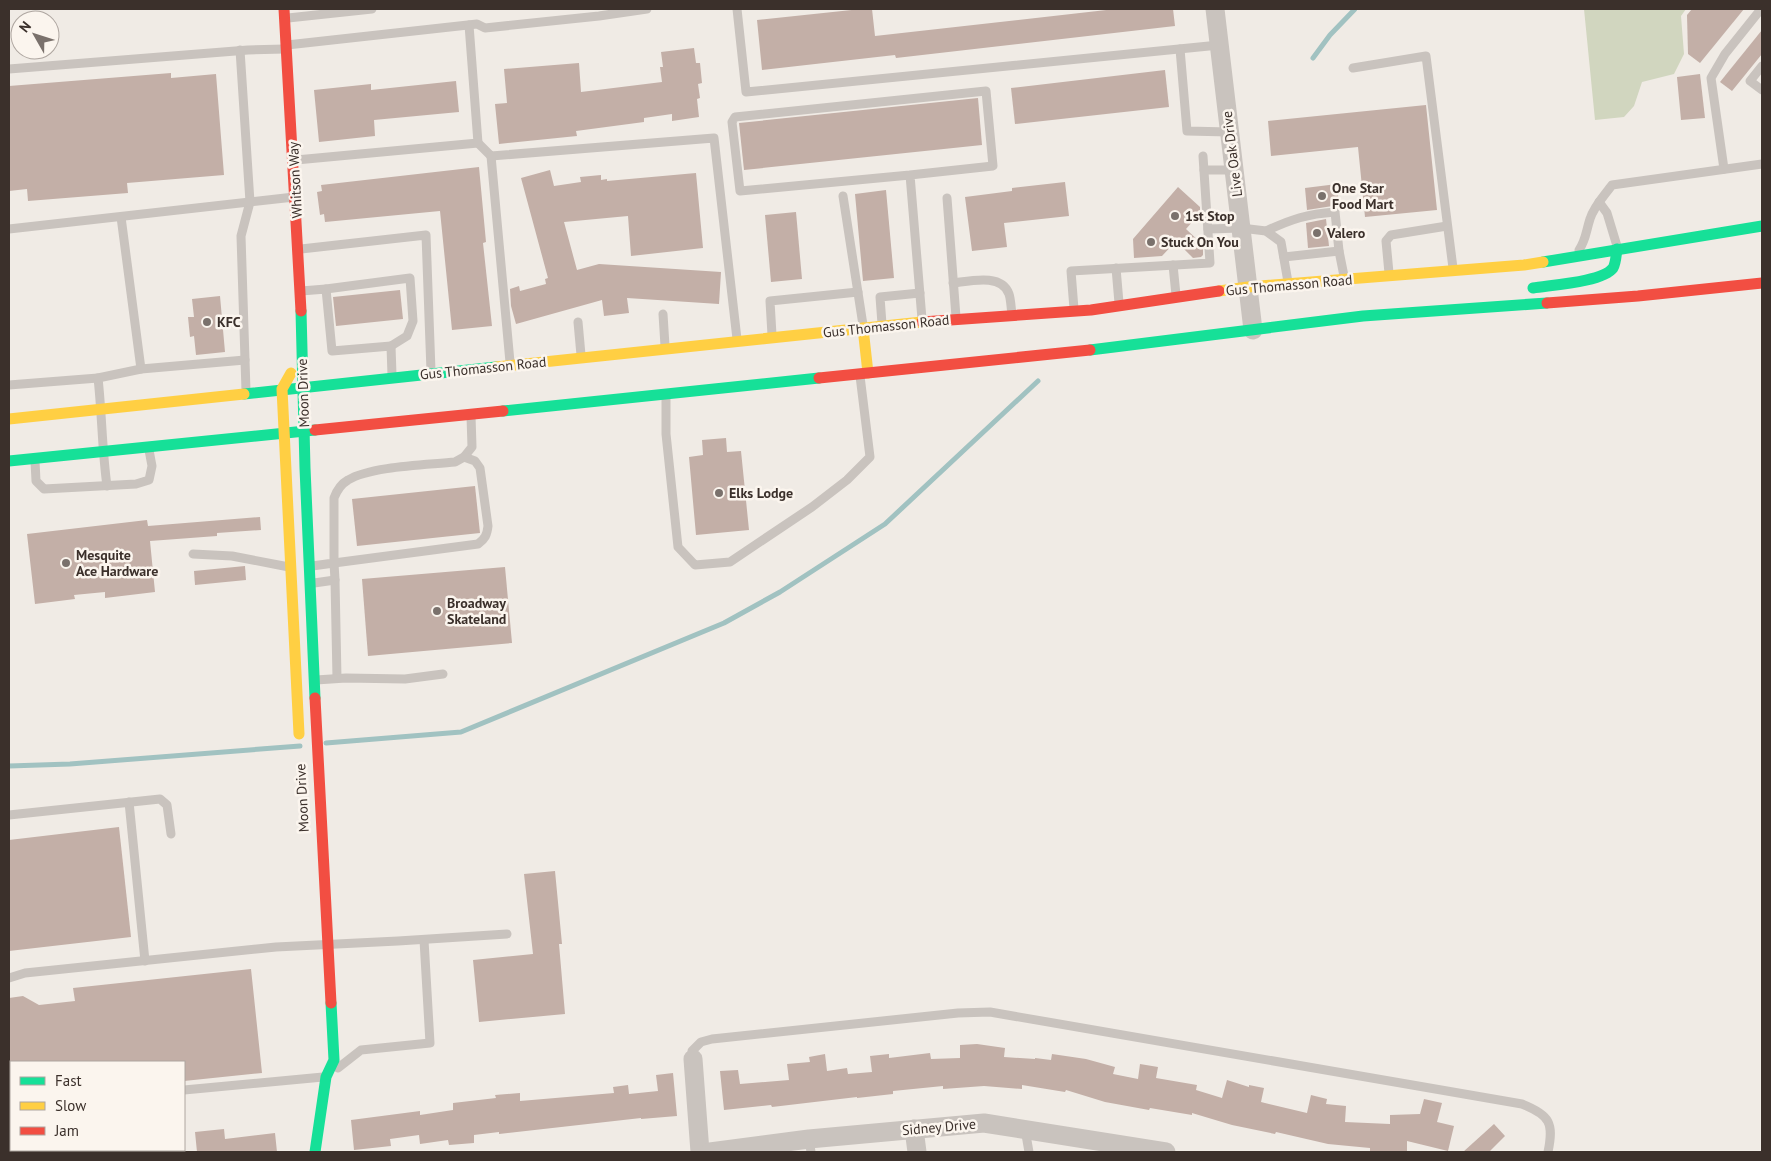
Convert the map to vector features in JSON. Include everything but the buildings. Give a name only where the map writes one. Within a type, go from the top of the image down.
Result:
[{"type":"main road","name":"Whitson Way","points":[[285,13],[299,249],[302,351]]},
{"type":"main road","name":"Gus Thomasson Road","points":[[9,419],[882,326],[1074,311],[1248,287],[1524,265],[1617,248],[1762,226]]},
{"type":"main road","points":[[1514,304],[1528,289],[1587,280],[1607,274],[1614,267],[1617,248]]},
{"type":"main road","points":[[9,461],[1058,354],[1363,316],[1638,296],[1762,283]]},
{"type":"main road","points":[[863,328],[864,373]]},
{"type":"main road","name":"Moon Drive","points":[[302,351],[310,584],[334,1060],[323,1073],[315,1152]]},
{"type":"main road","name":"Moon Drive","points":[[299,743],[282,389],[302,351]]},
{"type":"street","name":"Live Oak Drive","points":[[1215,9],[1253,330]]},
{"type":"street","points":[[693,1060],[700,1152]]},
{"type":"street","name":"Sidney Drive","points":[[710,1152],[810,1146],[914,1129],[984,1123],[1166,1152]]},
{"type":"street","points":[[914,1129],[917,1152]]},
{"type":"lane","points":[[285,13],[372,9]]},
{"type":"lane","points":[[9,69],[287,47],[477,24],[485,28],[647,9]]},
{"type":"lane","points":[[737,9],[746,92],[1219,45]]},
{"type":"lane","points":[[1724,170],[1711,78],[1725,54],[1761,9]]},
{"type":"lane","points":[[469,25],[478,142],[491,156],[510,365]]},
{"type":"lane","points":[[1180,49],[1186,131],[1229,132]]},
{"type":"lane","points":[[240,50],[250,202],[241,236],[246,393]]},
{"type":"lane","points":[[1353,68],[1426,56],[1453,271]]},
{"type":"lane","points":[[1762,66],[1750,81],[1762,90]]},
{"type":"lane","points":[[986,92],[993,166],[910,175],[740,191],[732,122],[735,117],[986,92]]},
{"type":"lane","points":[[491,156],[714,138],[737,342]]},
{"type":"lane","points":[[294,160],[478,142]]},
{"type":"lane","points":[[1074,311],[1071,271],[1210,263],[1203,156]]},
{"type":"lane","points":[[1575,256],[1585,241],[1590,219],[1599,202],[1612,185],[1762,164]]},
{"type":"lane","points":[[1204,170],[1234,170]]},
{"type":"lane","points":[[910,175],[922,322]]},
{"type":"lane","points":[[843,196],[863,328]]},
{"type":"lane","points":[[9,230],[296,197]]},
{"type":"lane","points":[[947,198],[956,319]]},
{"type":"lane","points":[[1599,202],[1607,213],[1617,248]]},
{"type":"lane","points":[[1266,231],[1292,219],[1313,214],[1335,212],[1339,251],[1345,279]]},
{"type":"lane","points":[[121,217],[141,368]]},
{"type":"lane","points":[[1389,276],[1386,240],[1391,235],[1447,226]]},
{"type":"lane","points":[[1208,229],[1241,228],[1266,231],[1281,242],[1288,283]]},
{"type":"lane","points":[[299,249],[426,235],[431,374]]},
{"type":"lane","points":[[1284,257],[1339,251]]},
{"type":"lane","points":[[1174,265],[1176,298]]},
{"type":"lane","points":[[1116,268],[1119,306]]},
{"type":"lane","points":[[301,291],[410,278],[413,321],[407,336],[390,346],[332,351],[326,289]]},
{"type":"lane","points":[[953,282],[986,280],[1004,286],[1009,294],[1012,316]]},
{"type":"lane","points":[[772,338],[770,301],[858,292]]},
{"type":"lane","points":[[882,326],[880,297],[920,293]]},
{"type":"lane","points":[[663,314],[666,349]]},
{"type":"lane","points":[[578,322],[581,358]]},
{"type":"lane","points":[[390,346],[392,378]]},
{"type":"lane","points":[[9,385],[98,378],[141,368],[245,360]]},
{"type":"lane","points":[[666,394],[666,434],[678,547],[695,565],[730,562],[812,507],[847,480],[870,458],[864,373]]},
{"type":"lane","points":[[98,378],[102,452],[107,486]]},
{"type":"lane","points":[[337,678],[334,498],[338,488],[347,480],[364,472],[455,462],[464,457],[472,447],[471,414]]},
{"type":"lane","points":[[35,459],[36,481],[44,489],[136,484],[149,480],[152,466],[148,447]]},
{"type":"lane","points":[[193,554],[232,556],[290,568],[478,544],[488,534],[480,468],[475,461],[464,457]]},
{"type":"lane","points":[[291,587],[335,580]]},
{"type":"lane","points":[[296,681],[337,678],[405,679],[443,674]]},
{"type":"lane","points":[[9,816],[160,799],[167,805],[171,834]]},
{"type":"lane","points":[[129,802],[145,961]]},
{"type":"lane","points":[[9,978],[25,973],[276,947],[507,934]]},
{"type":"lane","points":[[185,1090],[323,1073],[361,1050],[430,1043],[424,940]]},
{"type":"lane","points":[[693,1060],[692,1051],[701,1042],[712,1039],[958,1013],[990,1012],[1522,1104],[1538,1110],[1549,1121],[1551,1136],[1548,1152]]},
{"type":"lane","points":[[1025,1129],[1029,1152]]},
{"type":"green space","points":[[1584,9],[1686,9],[1681,16],[1684,54],[1674,74],[1642,82],[1634,106],[1624,117],[1595,120]]},
{"type":"waterway","points":[[1313,58],[1330,35],[1355,9]]},
{"type":"waterway","points":[[326,743],[461,732],[724,623],[780,592],[885,524],[1038,381]]},
{"type":"waterway","points":[[9,766],[70,764],[300,746]]},
{"type":"traffic: fast","points":[[1543,262],[1762,226]]},
{"type":"traffic: fast","points":[[1533,288],[1599,277],[1613,268],[1617,249]]},
{"type":"traffic: fast","points":[[1090,350],[1363,316],[1547,303]]},
{"type":"traffic: fast","points":[[301,311],[305,468],[315,698]]},
{"type":"traffic: fast","points":[[244,394],[496,367]]},
{"type":"traffic: fast","points":[[503,411],[819,378]]},
{"type":"traffic: fast","points":[[9,461],[315,430]]},
{"type":"traffic: fast","points":[[315,1152],[326,1077],[334,1060],[331,1003]]},
{"type":"traffic: slow","points":[[1219,291],[1543,262]]},
{"type":"traffic: slow","points":[[496,367],[922,322]]},
{"type":"traffic: slow","points":[[863,328],[868,373]]},
{"type":"traffic: slow","points":[[291,373],[282,389],[299,734]]},
{"type":"traffic: slow","points":[[9,419],[244,394]]},
{"type":"traffic: jam","points":[[284,9],[301,311]]},
{"type":"traffic: jam","points":[[1547,303],[1762,283]]},
{"type":"traffic: jam","points":[[922,322],[1091,310],[1219,291]]},
{"type":"traffic: jam","points":[[819,378],[1090,350]]},
{"type":"traffic: jam","points":[[315,430],[503,411]]},
{"type":"traffic: jam","points":[[315,698],[331,1003]]},
{"type":"place","name":"One Star Food Mart","points":[[1322,196]]},
{"type":"place","name":"1st Stop","points":[[1175,216]]},
{"type":"place","name":"Valero","points":[[1317,233]]},
{"type":"place","name":"Stuck On You","points":[[1151,242]]},
{"type":"place","name":"KFC","points":[[207,322]]},
{"type":"place","name":"Elks Lodge","points":[[719,493]]},
{"type":"place","name":"Mesquite Ace Hardware","points":[[66,563]]},
{"type":"place","name":"Broadway Skateland","points":[[437,611]]}]
